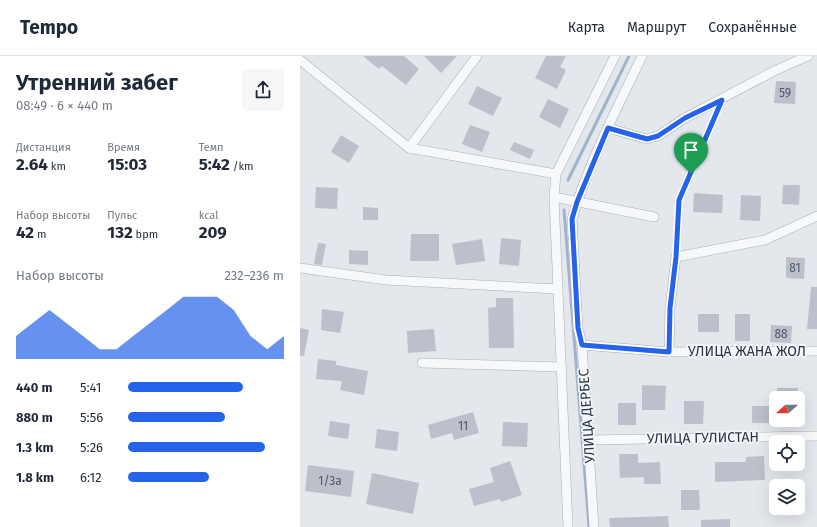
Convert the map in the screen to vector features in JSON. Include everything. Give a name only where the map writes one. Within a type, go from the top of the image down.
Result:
[{"type":"street","points":[[409,148],[478,56]]},
{"type":"street","name":"УЛИЦА ДЕРБЕС","points":[[568,527],[554,197],[556,174],[615,56]]},
{"type":"street","name":"УЛИЦА ДЕРБЕС","points":[[594,527],[582,345],[578,328],[572,219],[577,202],[608,128],[642,56]]},
{"type":"street","points":[[608,128],[647,139],[658,136],[685,118],[722,100],[774,71],[808,56]]},
{"type":"street","points":[[300,60],[409,148],[556,174]]},
{"type":"street","points":[[554,197],[654,217]]},
{"type":"street","points":[[669,352],[670,308],[676,257],[766,240],[817,216]]},
{"type":"street","points":[[300,268],[386,280],[558,288]]},
{"type":"street","name":"УЛИЦА ЖАНА ЖОЛ","points":[[582,345],[669,352],[817,350]]},
{"type":"street","points":[[422,363],[561,367]]},
{"type":"street","name":"УЛИЦА ГУЛИСТАН","points":[[589,440],[817,436]]},
{"type":"path","points":[[676,257],[679,200],[722,100]]},
{"type":"building","points":[[363,56],[404,56],[419,69],[406,85],[382,66],[379,69]]},
{"type":"building","points":[[424,56],[457,56],[441,73]]},
{"type":"building","points":[[546,56],[566,56],[560,67],[566,70],[557,89],[535,78]]},
{"type":"building","points":[[776,81],[796,82],[795,104],[774,103]]},
{"type":"building","points":[[477,86],[502,98],[493,116],[468,104]]},
{"type":"building","points":[[548,99],[569,109],[560,128],[539,117]]},
{"type":"building","points":[[470,125],[490,132],[482,152],[462,144]]},
{"type":"building","points":[[341,135],[359,146],[349,163],[331,152]]},
{"type":"building","points":[[514,142],[534,150],[530,159],[510,150]]},
{"type":"building","points":[[783,185],[800,185],[799,205],[782,204]]},
{"type":"building","points":[[316,187],[338,188],[337,209],[315,208]]},
{"type":"building","points":[[694,193],[723,195],[722,213],[693,212]]},
{"type":"building","points":[[741,195],[761,196],[760,221],[740,220]]},
{"type":"building","points":[[363,207],[378,208],[378,220],[363,220]]},
{"type":"building","points":[[411,234],[439,234],[439,261],[410,261]]},
{"type":"building","points":[[501,238],[521,240],[519,266],[499,264]]},
{"type":"building","points":[[482,239],[485,261],[456,265],[452,244]]},
{"type":"building","points":[[318,243],[326,244],[322,265],[314,264]]},
{"type":"building","points":[[349,250],[368,251],[368,265],[349,264]]},
{"type":"building","points":[[786,257],[805,258],[804,279],[786,278]]},
{"type":"building","points":[[811,287],[817,287],[817,329],[807,329]]},
{"type":"building","points":[[496,298],[513,298],[514,348],[489,348],[488,308],[496,307]]},
{"type":"building","points":[[322,309],[344,312],[340,333],[321,330]]},
{"type":"building","points":[[698,314],[719,314],[719,332],[698,332]]},
{"type":"building","points":[[735,314],[750,314],[750,341],[735,341]]},
{"type":"building","points":[[771,325],[792,326],[791,343],[770,342]]},
{"type":"building","points":[[300,328],[309,330],[304,356],[300,356]]},
{"type":"building","points":[[434,329],[436,351],[408,353],[407,331]]},
{"type":"building","points":[[318,359],[336,361],[336,365],[368,371],[364,395],[340,390],[342,381],[316,379]]},
{"type":"building","points":[[642,385],[666,386],[665,410],[642,410]]},
{"type":"building","points":[[777,388],[798,388],[798,391],[777,391]]},
{"type":"building","points":[[684,401],[704,401],[703,424],[684,424]]},
{"type":"building","points":[[618,403],[636,403],[636,425],[618,425]]},
{"type":"building","points":[[752,406],[769,406],[769,423],[752,423]]},
{"type":"building","points":[[473,412],[479,433],[454,440],[452,433],[431,439],[428,425]]},
{"type":"building","points":[[330,421],[350,424],[348,439],[328,436]]},
{"type":"building","points":[[503,422],[528,423],[527,447],[502,446]]},
{"type":"building","points":[[377,429],[399,432],[397,451],[375,448]]},
{"type":"building","points":[[619,454],[638,454],[638,463],[660,462],[661,484],[644,484],[644,477],[620,478]]},
{"type":"building","points":[[764,456],[765,480],[715,482],[715,462],[746,462],[746,457]]},
{"type":"building","points":[[510,461],[522,495],[501,502],[500,499],[474,506],[469,489],[494,482],[490,468]]},
{"type":"building","points":[[308,465],[354,471],[351,497],[305,491]]},
{"type":"building","points":[[372,473],[419,483],[413,514],[366,504]]},
{"type":"building","points":[[681,490],[699,490],[700,510],[681,510]]},
{"type":"building","points":[[668,516],[669,527],[610,527],[609,518]]},
{"type":"building","points":[[730,519],[730,527],[701,527],[701,520]]},
{"type":"waterway","points":[[568,180],[629,56]]},
{"type":"waterway","points":[[564,210],[589,527]]},
{"type":"route","points":[[722,100],[691,174],[679,200],[676,257],[670,308],[669,352],[582,345],[578,328],[572,219],[577,202],[608,128],[647,139],[658,136],[685,118],[722,100]]}]
